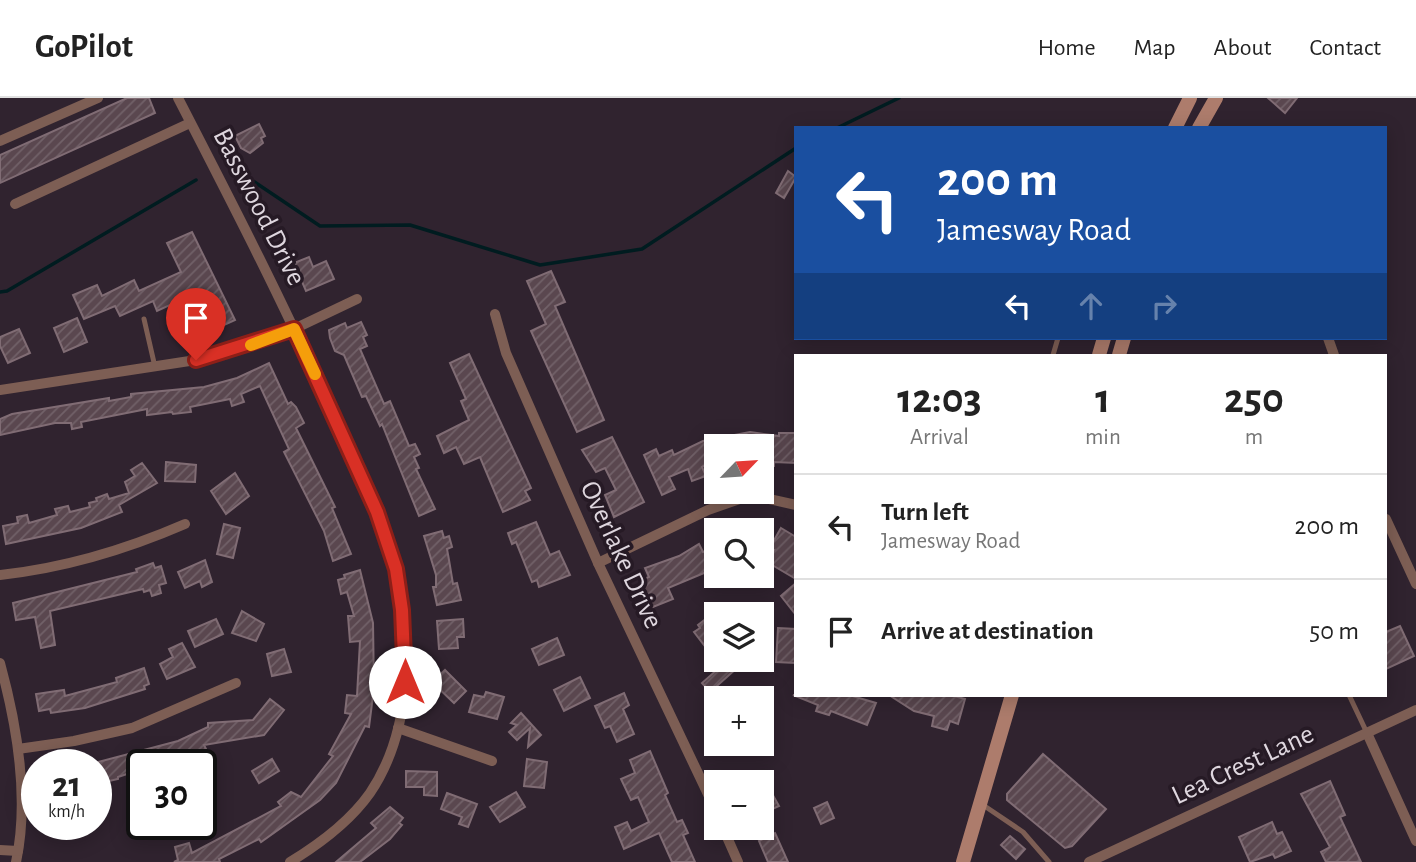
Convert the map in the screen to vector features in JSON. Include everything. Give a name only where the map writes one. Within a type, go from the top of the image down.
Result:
[{"type":"main road","points":[[1176,126],[1189,98]]},
{"type":"main road","points":[[1200,126],[1216,98]]},
{"type":"main road","points":[[962,862],[1011,697]]},
{"type":"street","points":[[0,141],[98,98]]},
{"type":"street","name":"Basswood Drive","points":[[178,98],[277,289],[377,512],[396,569],[405,650],[398,728],[384,768],[369,794],[350,816],[290,862]]},
{"type":"street","points":[[15,204],[190,123]]},
{"type":"street","points":[[0,390],[196,360],[294,329],[356,299]]},
{"type":"street","name":"Overlake Drive","points":[[495,314],[506,353],[598,563],[704,786]]},
{"type":"street","points":[[598,563],[708,510],[751,495],[794,505]]},
{"type":"street","points":[[1387,521],[1416,584]]},
{"type":"street","points":[[0,575],[71,565],[144,542],[185,524]]},
{"type":"street","points":[[0,663],[18,749],[17,857],[0,850]]},
{"type":"street","points":[[18,749],[74,741],[132,728],[236,683]]},
{"type":"street","name":"Lea Crest Lane","points":[[1089,862],[1416,710]]},
{"type":"street","points":[[398,728],[492,761]]},
{"type":"street","points":[[1367,733],[1416,841]]},
{"type":"street","points":[[728,840],[738,862]]},
{"type":"lane","points":[[177,316],[196,360]]},
{"type":"lane","points":[[144,320],[155,367]]},
{"type":"lane","points":[[1350,697],[1367,733]]},
{"type":"lane","points":[[979,802],[1023,832],[1049,862]]},
{"type":"building","points":[[127,98],[149,98],[155,113],[0,183],[0,155]]},
{"type":"building","points":[[1268,98],[1297,98],[1285,113]]},
{"type":"building","points":[[259,124],[265,136],[261,138],[263,143],[250,153],[241,148],[235,136]]},
{"type":"building","points":[[788,171],[794,176],[784,198],[776,193]]},
{"type":"building","points":[[192,232],[235,320],[211,331],[194,294],[157,311],[153,301],[120,316],[115,306],[84,319],[73,295],[97,285],[102,296],[134,280],[139,291],[181,272],[167,243]]},
{"type":"building","points":[[309,257],[313,267],[326,261],[334,279],[306,291],[294,263]]},
{"type":"building","points":[[551,271],[565,302],[555,306],[604,420],[577,432],[531,331],[546,324],[527,281]]},
{"type":"building","points":[[77,318],[87,342],[64,352],[54,328]]},
{"type":"building","points":[[361,322],[367,335],[363,337],[367,346],[360,349],[384,404],[390,401],[409,446],[415,444],[420,454],[414,457],[419,468],[416,469],[435,509],[419,516],[382,424],[380,426],[366,396],[362,397],[344,355],[335,351],[330,338],[329,330],[345,323],[347,328]]},
{"type":"building","points":[[19,329],[30,353],[8,363],[0,346],[0,337]]},
{"type":"building","points":[[469,354],[531,488],[525,491],[530,500],[503,512],[480,457],[464,464],[456,447],[444,453],[437,436],[469,420],[461,401],[466,399],[450,363]]},
{"type":"building","points":[[269,363],[288,404],[291,402],[296,407],[304,423],[296,428],[335,507],[332,508],[351,554],[333,561],[324,531],[284,452],[289,449],[260,386],[241,394],[244,402],[232,406],[230,399],[190,407],[191,412],[147,415],[147,409],[81,422],[82,427],[72,429],[71,423],[55,423],[0,435],[0,419],[12,414],[109,398],[109,401],[131,397],[131,394],[204,387],[237,378]]},
{"type":"building","points":[[794,433],[794,463],[774,462],[774,435]]},
{"type":"building","points":[[612,437],[644,502],[614,517],[605,495],[616,490],[605,468],[596,472],[582,450]]},
{"type":"building","points":[[704,441],[704,477],[692,481],[688,469],[669,477],[675,489],[662,495],[644,455],[656,449],[659,456],[672,450],[674,455]]},
{"type":"building","points":[[166,462],[196,465],[195,482],[165,481]]},
{"type":"building","points":[[142,463],[157,483],[119,505],[122,512],[81,528],[6,544],[3,526],[18,523],[17,517],[27,515],[29,523],[57,515],[55,509],[68,506],[70,512],[90,507],[89,503],[107,494],[109,499],[129,493],[125,482],[135,476],[131,470]]},
{"type":"building","points":[[235,473],[249,496],[226,514],[211,491]]},
{"type":"building","points":[[536,522],[550,555],[559,551],[570,575],[539,587],[537,580],[532,582],[516,542],[512,544],[508,533]]},
{"type":"building","points":[[224,524],[240,528],[233,558],[217,554]]},
{"type":"building","points":[[781,528],[794,536],[794,578],[774,566],[774,540]]},
{"type":"building","points":[[442,531],[444,538],[449,536],[452,547],[447,549],[453,584],[457,583],[461,600],[437,605],[433,587],[436,587],[436,575],[424,536]]},
{"type":"building","points":[[699,544],[704,552],[704,573],[668,588],[673,599],[653,607],[641,580],[649,577],[645,568],[679,556]]},
{"type":"building","points":[[205,560],[212,582],[202,587],[200,581],[185,588],[178,572]]},
{"type":"building","points":[[153,563],[155,568],[161,566],[166,583],[159,585],[161,593],[152,596],[150,590],[144,592],[143,589],[50,611],[55,645],[41,648],[35,617],[16,620],[13,603],[137,572],[136,569]]},
{"type":"building","points":[[360,570],[373,623],[374,688],[369,727],[365,726],[336,783],[320,800],[261,842],[259,839],[219,859],[220,862],[174,862],[178,860],[175,847],[189,843],[192,853],[281,806],[278,802],[291,792],[301,797],[333,756],[329,754],[351,714],[345,713],[347,695],[357,696],[360,641],[350,642],[348,616],[354,616],[347,592],[341,594],[338,580],[345,578],[344,575]]},
{"type":"building","points":[[794,585],[794,612],[781,596]]},
{"type":"building","points":[[242,611],[264,624],[256,641],[232,633]]},
{"type":"building","points":[[216,619],[223,634],[195,647],[188,631]]},
{"type":"building","points":[[463,619],[464,637],[457,637],[458,648],[439,649],[437,621]]},
{"type":"building","points":[[704,620],[704,645],[694,632],[700,628],[698,625]]},
{"type":"building","points":[[1400,626],[1414,656],[1387,669],[1387,632]]},
{"type":"building","points":[[778,628],[794,629],[794,663],[776,662]]},
{"type":"building","points":[[557,638],[564,655],[539,665],[532,649]]},
{"type":"building","points":[[182,643],[195,667],[167,679],[160,664],[173,657],[169,649]]},
{"type":"building","points":[[284,649],[291,672],[272,676],[267,654]]},
{"type":"building","points":[[144,668],[149,684],[144,686],[145,689],[85,708],[51,713],[50,709],[39,711],[36,694],[64,690],[65,696],[117,682],[116,678]]},
{"type":"building","points":[[445,670],[466,691],[454,703],[432,682]]},
{"type":"building","points":[[714,672],[732,672],[717,686],[705,686],[702,683]]},
{"type":"building","points":[[580,677],[590,698],[564,711],[554,690]]},
{"type":"building","points":[[486,692],[504,697],[497,719],[469,712],[474,695],[484,697]]},
{"type":"building","points":[[624,693],[629,705],[623,709],[634,734],[617,742],[610,726],[605,728],[595,706]]},
{"type":"building","points":[[798,697],[856,697],[876,703],[867,725],[831,711],[829,715],[816,711],[818,705]]},
{"type":"building","points":[[892,697],[965,699],[958,724],[950,721],[947,730],[932,726],[934,716],[914,711]]},
{"type":"building","points":[[270,699],[284,710],[264,735],[204,745],[206,749],[148,749],[178,741],[208,727],[208,723],[253,720]]},
{"type":"building","points":[[521,713],[541,735],[528,747],[530,728],[517,740],[509,732],[517,725],[511,723]]},
{"type":"building","points":[[650,751],[677,822],[682,820],[688,833],[683,835],[695,862],[672,862],[659,833],[624,849],[615,827],[627,822],[631,831],[649,822],[638,797],[631,800],[621,779],[635,773],[630,760]]},
{"type":"building","points":[[1043,754],[1106,809],[1072,846],[1065,848],[1007,800],[1007,794]]},
{"type":"building","points":[[126,755],[126,774],[112,780],[112,758]]},
{"type":"building","points":[[272,759],[279,771],[259,783],[252,771]]},
{"type":"building","points":[[527,759],[547,762],[544,788],[524,786]]},
{"type":"building","points":[[406,771],[437,772],[437,796],[424,795],[424,787],[406,787]]},
{"type":"building","points":[[1330,781],[1345,815],[1340,817],[1361,862],[1326,862],[1321,852],[1330,847],[1301,794]]},
{"type":"building","points":[[516,792],[525,807],[500,822],[490,807]]},
{"type":"building","points":[[447,793],[477,804],[468,827],[459,824],[462,817],[441,809]]},
{"type":"building","points":[[827,802],[834,818],[821,824],[814,808]]},
{"type":"building","points":[[390,807],[403,818],[399,823],[402,825],[390,839],[360,862],[336,862],[376,828],[371,823]]},
{"type":"building","points":[[1272,822],[1277,834],[1282,832],[1291,851],[1275,858],[1273,854],[1250,862],[1239,837]]},
{"type":"building","points":[[774,834],[788,862],[768,862],[759,841],[774,840]]},
{"type":"building","points":[[1010,836],[1025,849],[1016,859],[1001,845]]},
{"type":"waterway","points":[[841,126],[899,98]]},
{"type":"waterway","points":[[238,171],[320,226],[410,225],[540,265],[642,249],[794,149]]},
{"type":"waterway","points":[[0,292],[7,291],[196,180]]},
{"type":"slow traffic","points":[[251,345],[294,329],[315,374]]},
{"type":"route","points":[[196,360],[294,329],[377,512],[396,569],[402,610],[405,682]]}]
